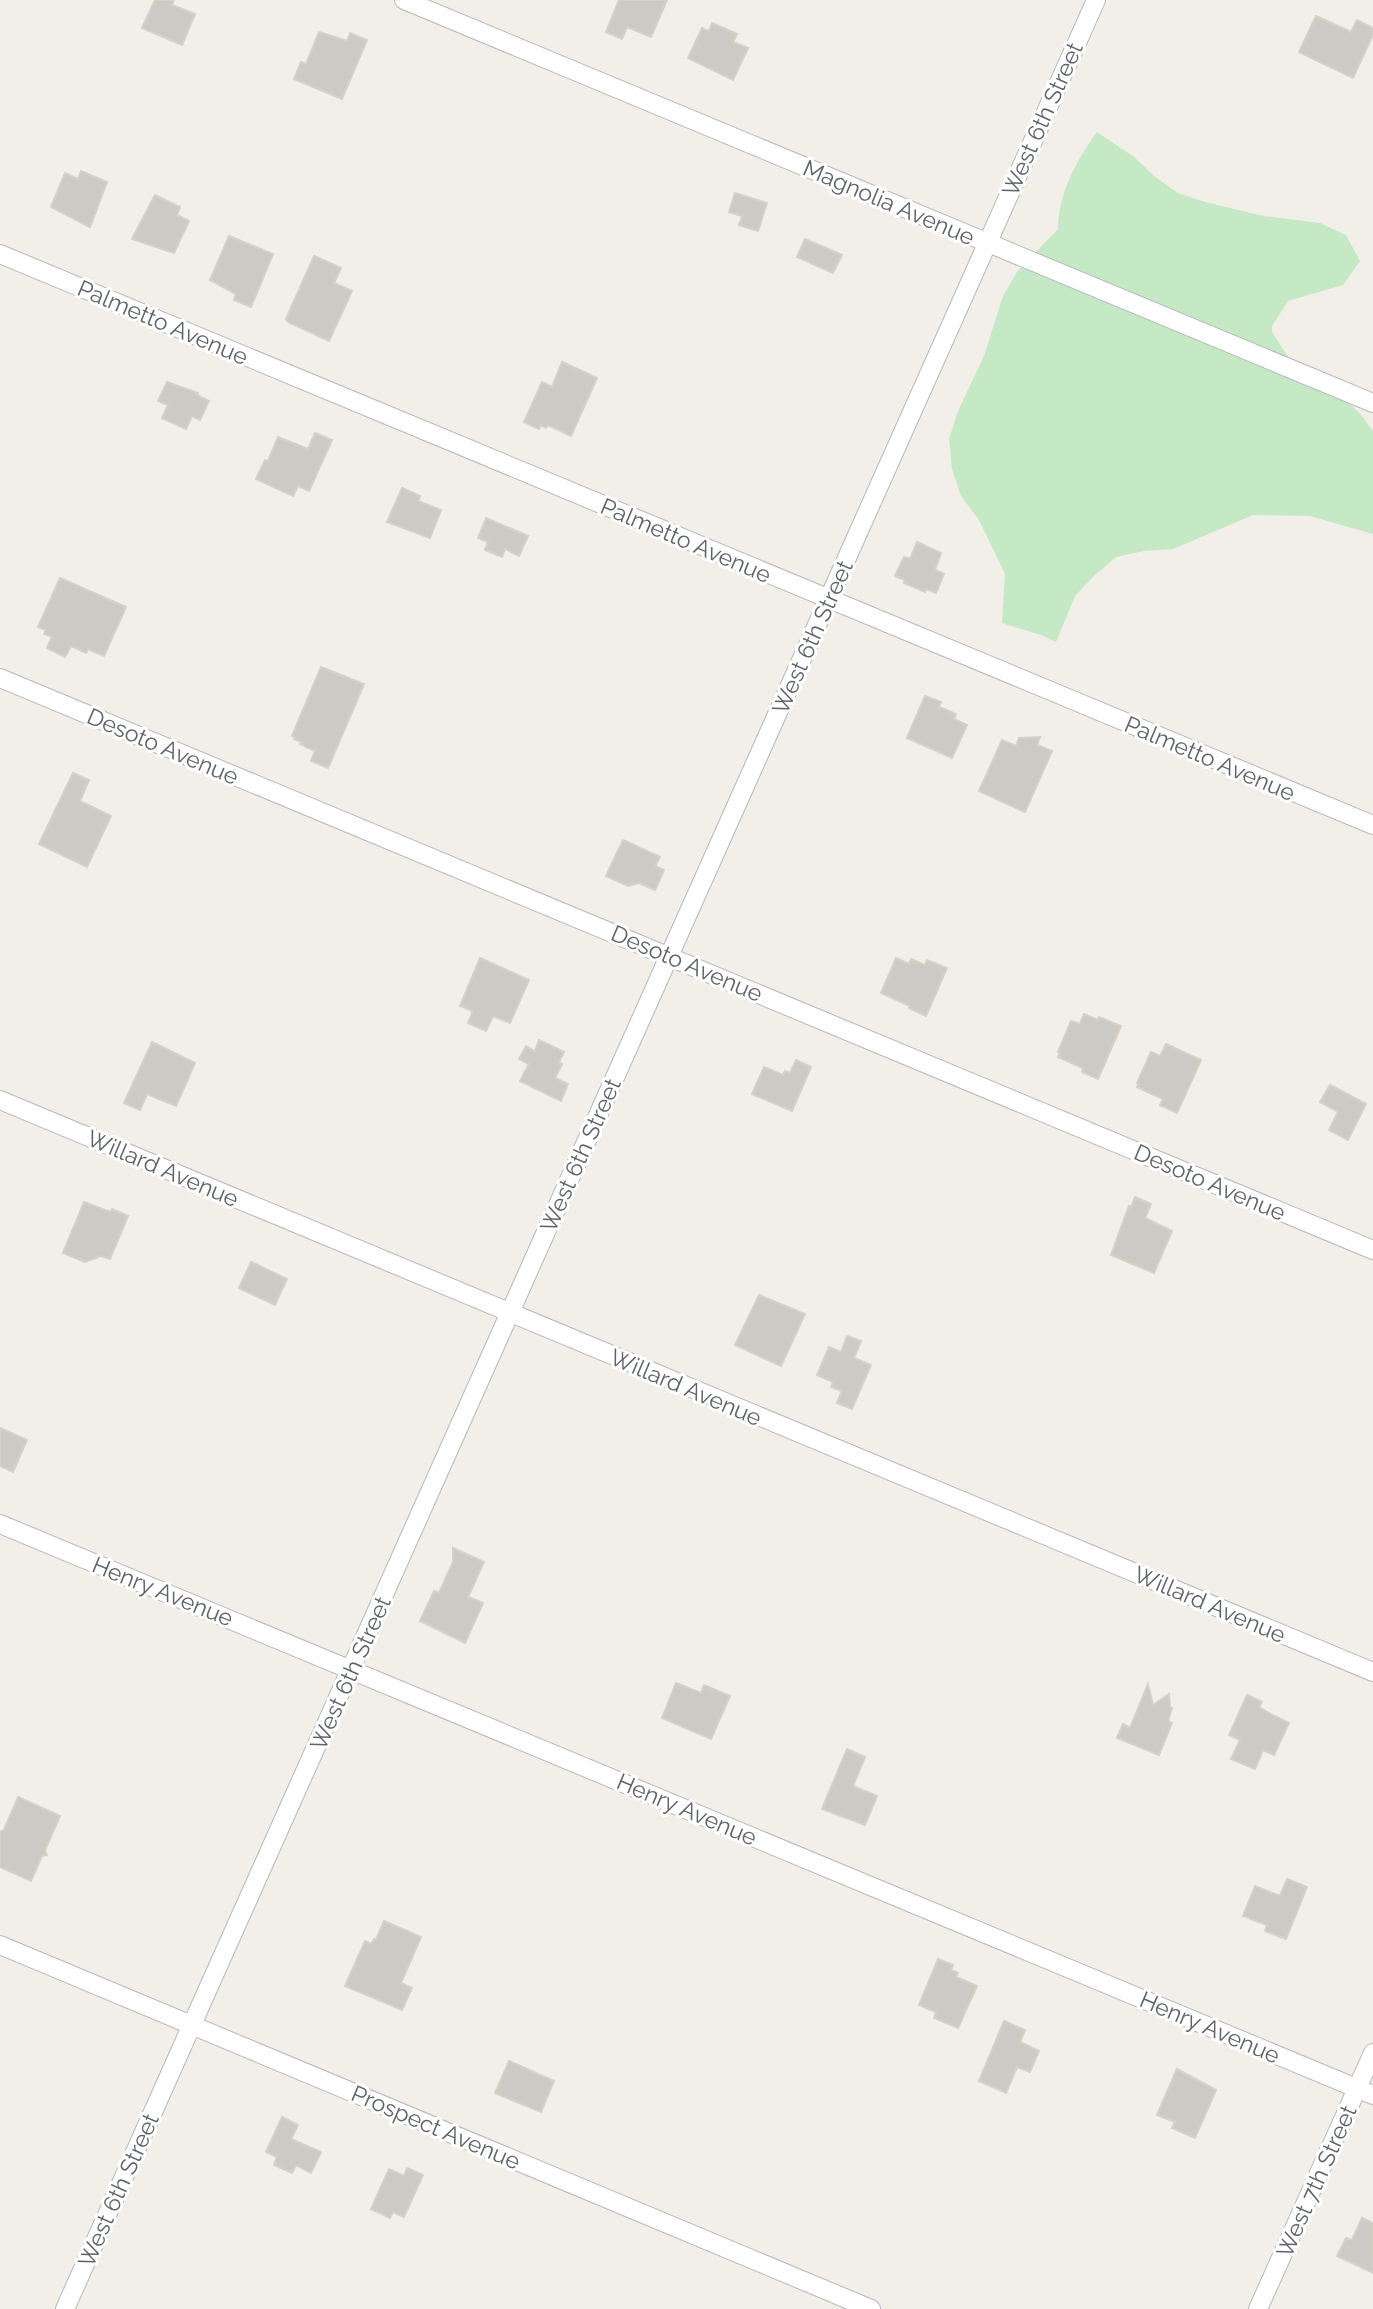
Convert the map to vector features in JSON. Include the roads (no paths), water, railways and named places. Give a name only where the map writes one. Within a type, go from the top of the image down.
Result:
[{"type":"street","name":"Magnolia Avenue","points":[[404,0],[1373,403]]},
{"type":"street","name":"West 6th Street","points":[[65,2309],[1096,0]]},
{"type":"street","name":"Palmetto Avenue","points":[[0,254],[1373,825]]},
{"type":"street","name":"Desoto Avenue","points":[[0,678],[1373,1250]]},
{"type":"street","name":"Willard Avenue","points":[[0,1100],[1373,1672]]},
{"type":"street","name":"Henry Avenue","points":[[0,1524],[1365,2092]]},
{"type":"street","name":"Prospect Avenue","points":[[0,1945],[871,2309]]},
{"type":"street","name":"West 7th Street","points":[[1258,2309],[1365,2092],[1373,2053]]}]
